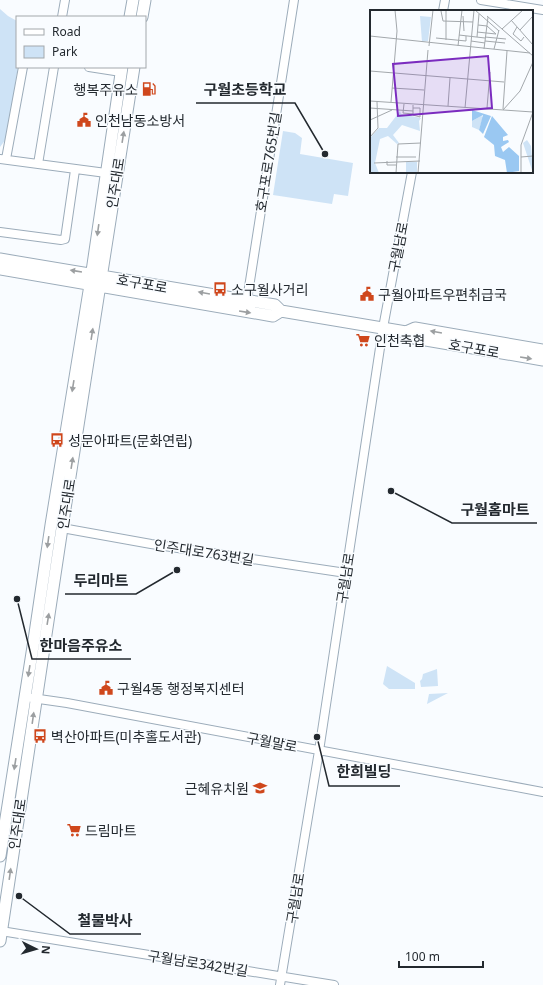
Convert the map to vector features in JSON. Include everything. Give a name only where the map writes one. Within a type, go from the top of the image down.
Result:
[{"type":"main road","points":[[130,16],[133,0]]},
{"type":"main road","points":[[142,16],[145,0]]},
{"type":"main road","name":"인주대로","points":[[1,936],[51,525],[134,68]]},
{"type":"main road","name":"인주대로","points":[[0,856],[62,528],[96,280],[106,173],[122,69]]},
{"type":"main road","name":"호구포로","points":[[0,259],[273,316],[281,311]]},
{"type":"main road","name":"호구포로","points":[[0,269],[247,300],[275,305],[281,311],[406,332],[414,338],[543,360]]},
{"type":"main road","name":"호구포로","points":[[406,332],[415,328],[543,350]]},
{"type":"street","points":[[62,16],[65,0]]},
{"type":"street","name":"호구포로765번길","points":[[247,300],[294,0]]},
{"type":"street","points":[[443,10],[445,0]]},
{"type":"street","points":[[481,0],[543,10]]},
{"type":"street","points":[[23,68],[3,159],[75,170],[106,173]]},
{"type":"street","points":[[38,164],[54,68]]},
{"type":"street","points":[[106,68],[122,69]]},
{"type":"street","points":[[0,232],[24,236],[62,240],[65,239],[75,170]]},
{"type":"street","name":"구월남로","points":[[281,981],[319,751],[383,328],[412,173]]},
{"type":"street","name":"인주대로763번길","points":[[62,528],[151,544],[346,573]]},
{"type":"street","name":"구월말로","points":[[30,698],[75,705],[543,792]]},
{"type":"street","name":"구월남로342번길","points":[[1,936],[87,945],[281,981],[334,985]]},
{"type":"green space","points":[[0,9],[16,20],[16,68],[18,68],[6,139],[0,147]]},
{"type":"green space","points":[[283,131],[295,133],[302,138],[300,154],[353,163],[348,196],[334,194],[332,204],[273,195]]},
{"type":"green space","points":[[387,666],[415,683],[415,689],[389,689],[383,684]]},
{"type":"green space","points":[[437,669],[438,686],[421,687],[420,681],[423,674]]},
{"type":"green space","points":[[448,693],[427,704],[429,694]]},
{"type":"place","name":"행복주유소","points":[[149,89]]},
{"type":"place","name":"인천남동소방서","points":[[84,120]]},
{"type":"place","name":"구월초등학교","points":[[325,154]]},
{"type":"place","name":"소구월사거리","points":[[220,289]]},
{"type":"place","name":"구월아파트우편취급국","points":[[367,294]]},
{"type":"place","name":"인천축협","points":[[363,340]]},
{"type":"place","name":"성문아파트(문화연립)","points":[[57,440]]},
{"type":"place","name":"구월홈마트","points":[[391,491]]},
{"type":"place","name":"두리마트","points":[[177,570]]},
{"type":"place","name":"한마음주유소","points":[[17,599]]},
{"type":"place","name":"구월4동 행정복지센터","points":[[106,688]]},
{"type":"place","name":"벽산아파트(미추홀도서관)","points":[[40,736]]},
{"type":"place","name":"한희빌딩","points":[[317,737]]},
{"type":"place","name":"근혜유치원","points":[[260,788]]},
{"type":"place","name":"드림마트","points":[[74,830]]},
{"type":"place","name":"철물박사","points":[[19,896]]}]
